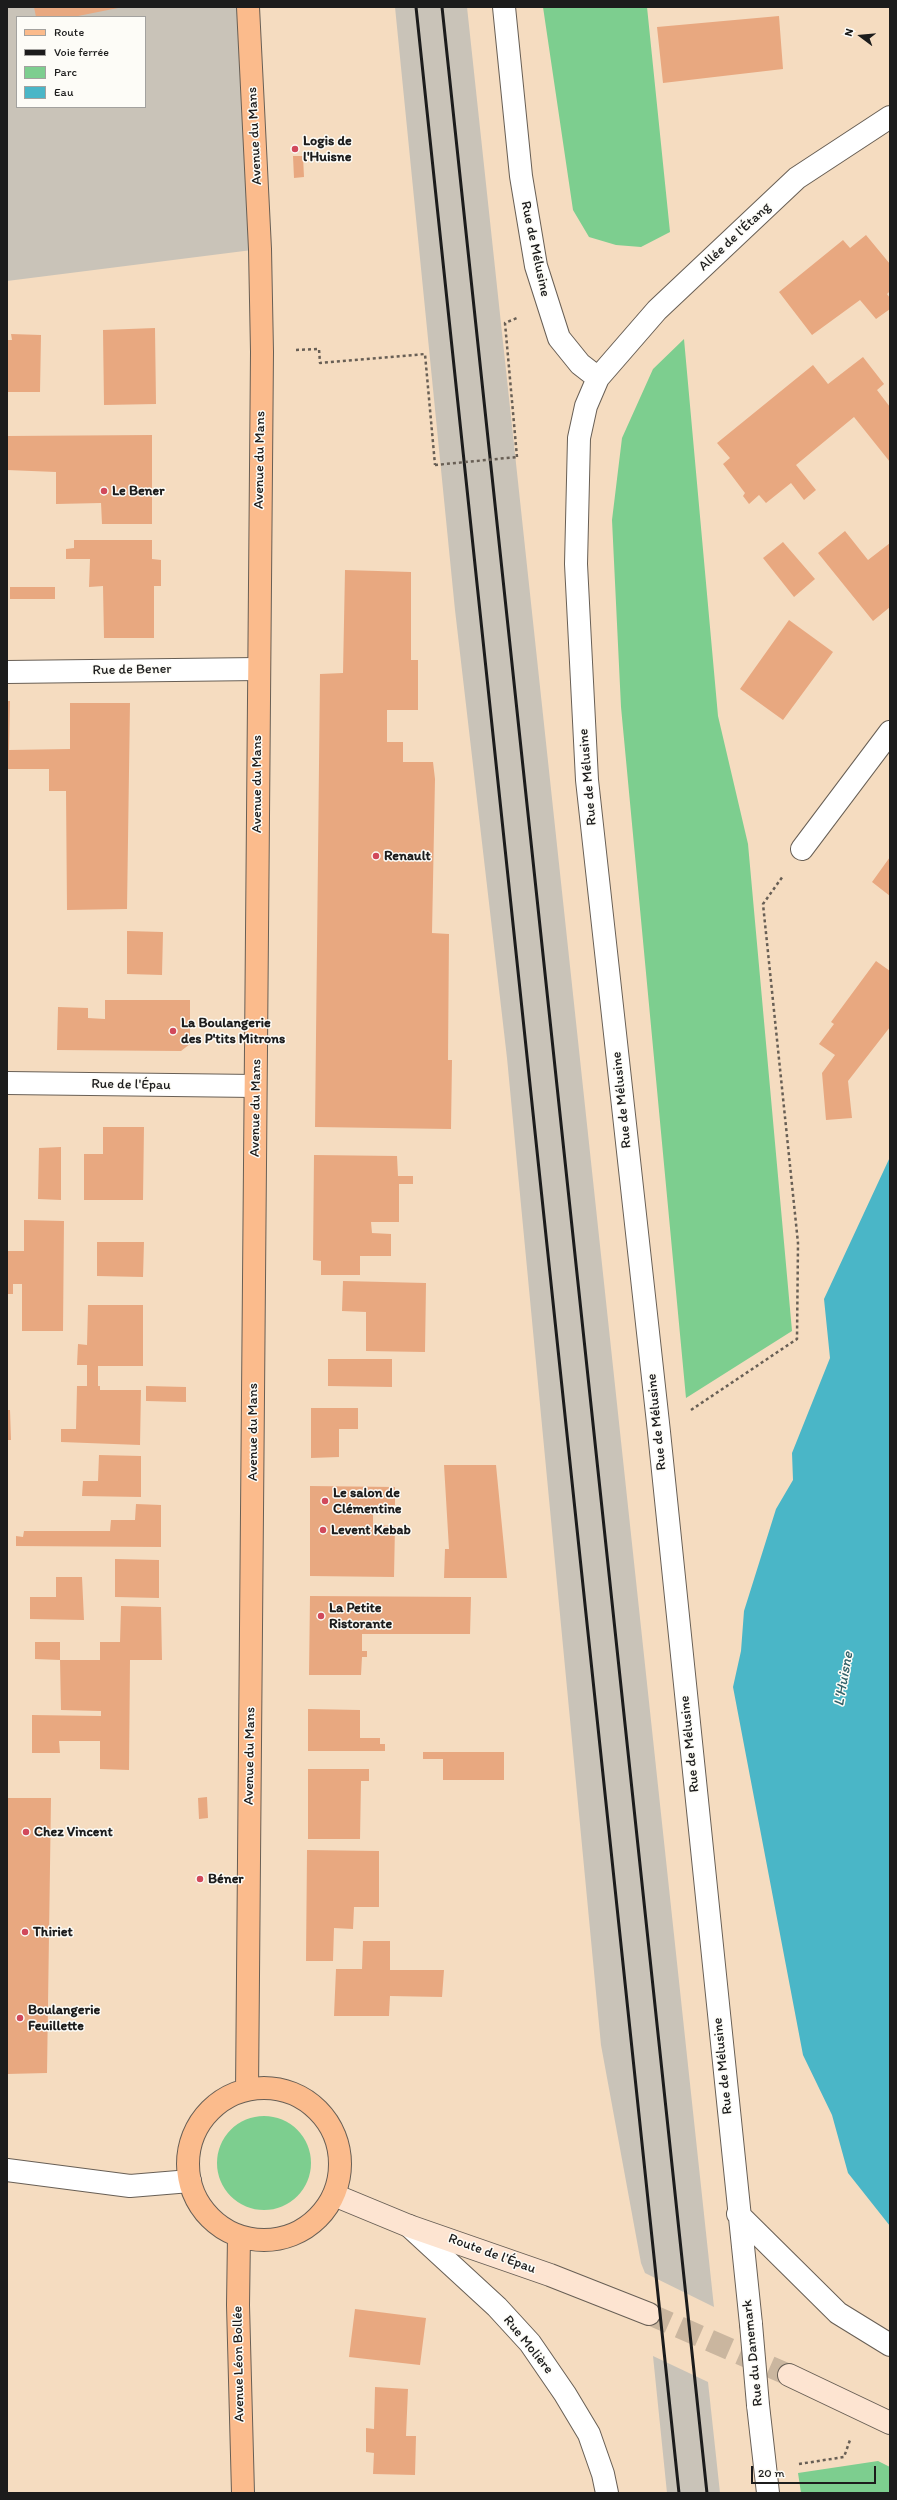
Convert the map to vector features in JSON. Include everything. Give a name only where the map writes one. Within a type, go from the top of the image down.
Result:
[{"type":"main road","name":"Avenue du Mans","points":[[247,2089],[258,669],[262,352],[260,249],[248,7]]},
{"type":"main road","points":[[270,2087],[293,2092],[313,2104],[328,2121],[337,2142],[341,2164],[334,2195],[316,2220],[298,2232],[272,2239],[258,2240],[239,2236],[216,2224],[206,2214],[199,2203],[190,2181],[188,2159],[192,2137],[205,2114],[227,2097],[247,2089],[270,2087]]},
{"type":"main road","name":"Avenue Léon Bollée","points":[[239,2236],[238,2304],[242,2493]]},
{"type":"street","name":"Rue de Mélusine","points":[[504,7],[521,176],[536,266],[559,338],[580,364],[598,378],[586,406],[579,438],[576,564],[586,780],[659,1432],[738,2214]]},
{"type":"street","name":"Allée de l'Étang","points":[[598,378],[657,310],[797,178],[890,117]]},
{"type":"street","name":"Rue de Bener","points":[[7,672],[258,669]]},
{"type":"street","points":[[802,849],[890,732]]},
{"type":"street","name":"Rue de l'Épau","points":[[7,1083],[255,1086]]},
{"type":"street","points":[[7,2170],[130,2186],[190,2181]]},
{"type":"street","name":"Route de l'Épau","points":[[334,2195],[409,2226],[558,2277],[649,2314]]},
{"type":"street","points":[[738,2214],[838,2314],[890,2345]]},
{"type":"street","name":"Rue du Danemark","points":[[738,2214],[768,2493]]},
{"type":"street","name":"Rue Molière","points":[[409,2226],[497,2307],[530,2343],[565,2394],[589,2434],[603,2474],[607,2493]]},
{"type":"street","points":[[789,2375],[890,2423]]},
{"type":"path","points":[[262,352],[319,349],[320,363],[426,354],[435,465],[517,457],[505,323]]},
{"type":"path","points":[[659,1432],[797,1339],[798,1243],[763,904],[802,849]]},
{"type":"path","points":[[765,2469],[844,2457]]},
{"type":"shaded area","points":[[7,7],[248,7],[260,249],[7,281]]},
{"type":"shaded area","points":[[395,7],[467,7],[714,2307],[645,2273],[641,2263],[601,2045],[507,1058],[455,610]]},
{"type":"shaded area","points":[[653,2356],[708,2382],[720,2493],[667,2493]]},
{"type":"green space","points":[[543,7],[647,7],[670,232],[641,247],[616,245],[589,237],[573,210]]},
{"type":"green space","points":[[684,339],[718,716],[748,844],[792,1331],[686,1398],[621,707],[612,520],[622,438],[653,369]]},
{"type":"green space","points":[[264,2116],[282,2120],[297,2130],[307,2145],[311,2163],[307,2181],[297,2196],[282,2206],[264,2210],[246,2206],[231,2196],[221,2181],[217,2163],[221,2145],[231,2130],[246,2120]]},
{"type":"green space","points":[[878,2461],[890,2467],[890,2493],[801,2493],[798,2473]]},
{"type":"water","name":"L'Huisne","points":[[890,1157],[890,2226],[848,2173],[832,2115],[803,2055],[733,1687],[741,1651],[744,1611],[776,1509],[793,1480],[792,1453],[830,1358],[824,1299]]},
{"type":"building","points":[[34,7],[118,7],[78,16],[36,16]]},
{"type":"building","points":[[779,16],[783,69],[663,83],[657,27]]},
{"type":"building","points":[[293,156],[303,156],[304,177],[294,178]]},
{"type":"building","points":[[866,235],[890,264],[890,291],[887,294],[890,298],[890,309],[876,319],[860,300],[812,335],[779,292],[843,240],[850,248]]},
{"type":"building","points":[[155,328],[156,404],[104,405],[103,330]]},
{"type":"building","points":[[11,334],[41,335],[40,392],[7,392],[7,340],[12,340]]},
{"type":"building","points":[[863,357],[884,384],[877,390],[890,407],[890,462],[854,417],[796,465],[816,490],[804,500],[791,483],[766,503],[759,495],[749,504],[743,496],[745,493],[723,464],[730,458],[717,443],[813,365],[828,384]]},
{"type":"building","name":"Le Bener","points":[[152,435],[152,524],[102,524],[101,503],[56,504],[56,472],[7,470],[7,436]]},
{"type":"building","points":[[845,531],[868,560],[890,543],[890,607],[873,621],[818,553]]},
{"type":"building","points":[[74,540],[152,540],[152,559],[161,560],[161,586],[154,586],[154,638],[104,638],[103,586],[89,587],[90,559],[66,559],[66,549],[74,548]]},
{"type":"building","points":[[783,542],[815,579],[794,597],[763,558]]},
{"type":"building","name":"Renault","points":[[345,570],[411,572],[411,660],[418,660],[418,710],[387,710],[387,742],[403,742],[403,762],[433,762],[435,779],[432,933],[449,934],[448,1060],[452,1060],[451,1129],[315,1127],[320,674],[343,673]]},
{"type":"building","points":[[10,587],[55,587],[55,599],[10,599]]},
{"type":"building","points":[[789,620],[833,652],[783,720],[740,689]]},
{"type":"building","points":[[7,701],[10,701],[9,750],[70,749],[70,703],[130,703],[127,909],[67,910],[66,791],[49,791],[49,769],[7,769]]},
{"type":"building","points":[[890,857],[890,896],[872,882]]},
{"type":"building","points":[[127,931],[163,932],[162,975],[127,974]]},
{"type":"building","points":[[876,961],[890,971],[890,1027],[848,1081],[852,1118],[826,1120],[822,1073],[835,1055],[819,1044],[834,1024],[831,1022]]},
{"type":"building","points":[[105,1000],[190,1000],[190,1044],[181,1051],[57,1050],[58,1007],[88,1008],[88,1018],[105,1019]]},
{"type":"building","points":[[103,1127],[144,1127],[143,1200],[84,1200],[84,1154],[103,1154]]},
{"type":"building","points":[[61,1147],[61,1200],[38,1199],[39,1148]]},
{"type":"building","points":[[314,1155],[397,1156],[398,1176],[413,1176],[413,1184],[399,1184],[399,1222],[371,1222],[372,1233],[391,1234],[391,1256],[360,1256],[360,1275],[321,1275],[321,1261],[313,1260]]},
{"type":"building","points":[[24,1220],[64,1221],[63,1331],[22,1331],[22,1284],[13,1284],[13,1294],[7,1294],[7,1251],[24,1251]]},
{"type":"building","points":[[97,1242],[144,1242],[143,1277],[97,1276]]},
{"type":"building","points":[[343,1281],[426,1283],[425,1352],[366,1351],[366,1312],[342,1311]]},
{"type":"building","points":[[88,1305],[143,1305],[143,1366],[98,1366],[98,1386],[100,1386],[100,1390],[141,1390],[140,1445],[61,1442],[61,1429],[76,1429],[77,1386],[87,1386],[87,1365],[77,1365],[78,1344],[87,1345]]},
{"type":"building","points":[[328,1359],[392,1359],[392,1387],[328,1386]]},
{"type":"building","points":[[146,1386],[186,1387],[186,1402],[146,1401]]},
{"type":"building","points":[[311,1408],[358,1408],[358,1429],[339,1429],[339,1457],[311,1458]]},
{"type":"building","points":[[7,1410],[10,1410],[11,1440],[7,1440]]},
{"type":"building","points":[[99,1455],[141,1456],[141,1497],[82,1496],[83,1481],[98,1481]]},
{"type":"building","points":[[444,1465],[496,1465],[507,1578],[444,1578],[445,1549],[449,1549]]},
{"type":"building","points":[[310,1486],[395,1487],[395,1505],[373,1506],[373,1525],[395,1526],[394,1577],[310,1576]]},
{"type":"building","points":[[136,1504],[161,1505],[161,1547],[16,1546],[16,1536],[23,1537],[24,1531],[110,1531],[111,1520],[135,1520]]},
{"type":"building","points":[[115,1559],[159,1560],[159,1598],[115,1597]]},
{"type":"building","points":[[56,1577],[82,1577],[84,1620],[30,1619],[30,1597],[56,1597]]},
{"type":"building","points":[[310,1596],[471,1597],[470,1634],[362,1634],[362,1651],[367,1651],[367,1657],[362,1657],[361,1675],[309,1675]]},
{"type":"building","points":[[121,1606],[161,1607],[162,1660],[130,1660],[129,1770],[100,1769],[100,1741],[59,1741],[60,1753],[32,1753],[32,1715],[101,1716],[101,1711],[61,1710],[60,1660],[100,1660],[100,1642],[120,1642]]},
{"type":"building","points":[[35,1642],[60,1642],[60,1660],[35,1659]]},
{"type":"building","points":[[308,1709],[360,1710],[360,1738],[380,1738],[380,1744],[385,1744],[385,1751],[308,1751]]},
{"type":"building","points":[[423,1752],[504,1752],[504,1780],[443,1780],[443,1759],[423,1759]]},
{"type":"building","points":[[308,1769],[369,1769],[369,1781],[361,1781],[360,1839],[308,1839]]},
{"type":"building","points":[[207,1797],[208,1818],[199,1819],[198,1798]]},
{"type":"building","points":[[7,1798],[51,1798],[47,2073],[7,2074]]},
{"type":"building","points":[[307,1850],[379,1851],[379,1907],[354,1907],[353,1929],[334,1928],[333,1961],[306,1961]]},
{"type":"building","points":[[363,1941],[390,1941],[390,1970],[444,1970],[442,1997],[390,1996],[389,2016],[334,2016],[336,1969],[362,1969]]},
{"type":"building","points":[[355,2309],[426,2318],[420,2365],[349,2357]]},
{"type":"building","points":[[375,2387],[408,2389],[406,2436],[416,2436],[415,2475],[373,2474],[374,2453],[366,2452],[366,2428],[374,2429]]},
{"type":"tunnel","points":[[649,2314],[789,2375]]},
{"type":"railway","points":[[416,7],[679,2493]]},
{"type":"railway","points":[[442,7],[707,2493]]},
{"type":"place","name":"Logis de l'Huisne","points":[[295,149]]},
{"type":"place","name":"Le Bener","points":[[104,491]]},
{"type":"place","name":"Renault","points":[[376,856]]},
{"type":"place","name":"La Boulangerie des P'tits Mitrons","points":[[173,1031]]},
{"type":"place","name":"Le salon de Clémentine","points":[[325,1501]]},
{"type":"place","name":"Levent Kebab","points":[[323,1530]]},
{"type":"place","name":"La Petite Ristorante","points":[[321,1616]]},
{"type":"place","name":"Chez Vincent","points":[[26,1832]]},
{"type":"place","name":"Béner","points":[[200,1879]]},
{"type":"place","name":"Thiriet","points":[[25,1932]]},
{"type":"place","name":"Boulangerie Feuillette","points":[[20,2018]]}]
